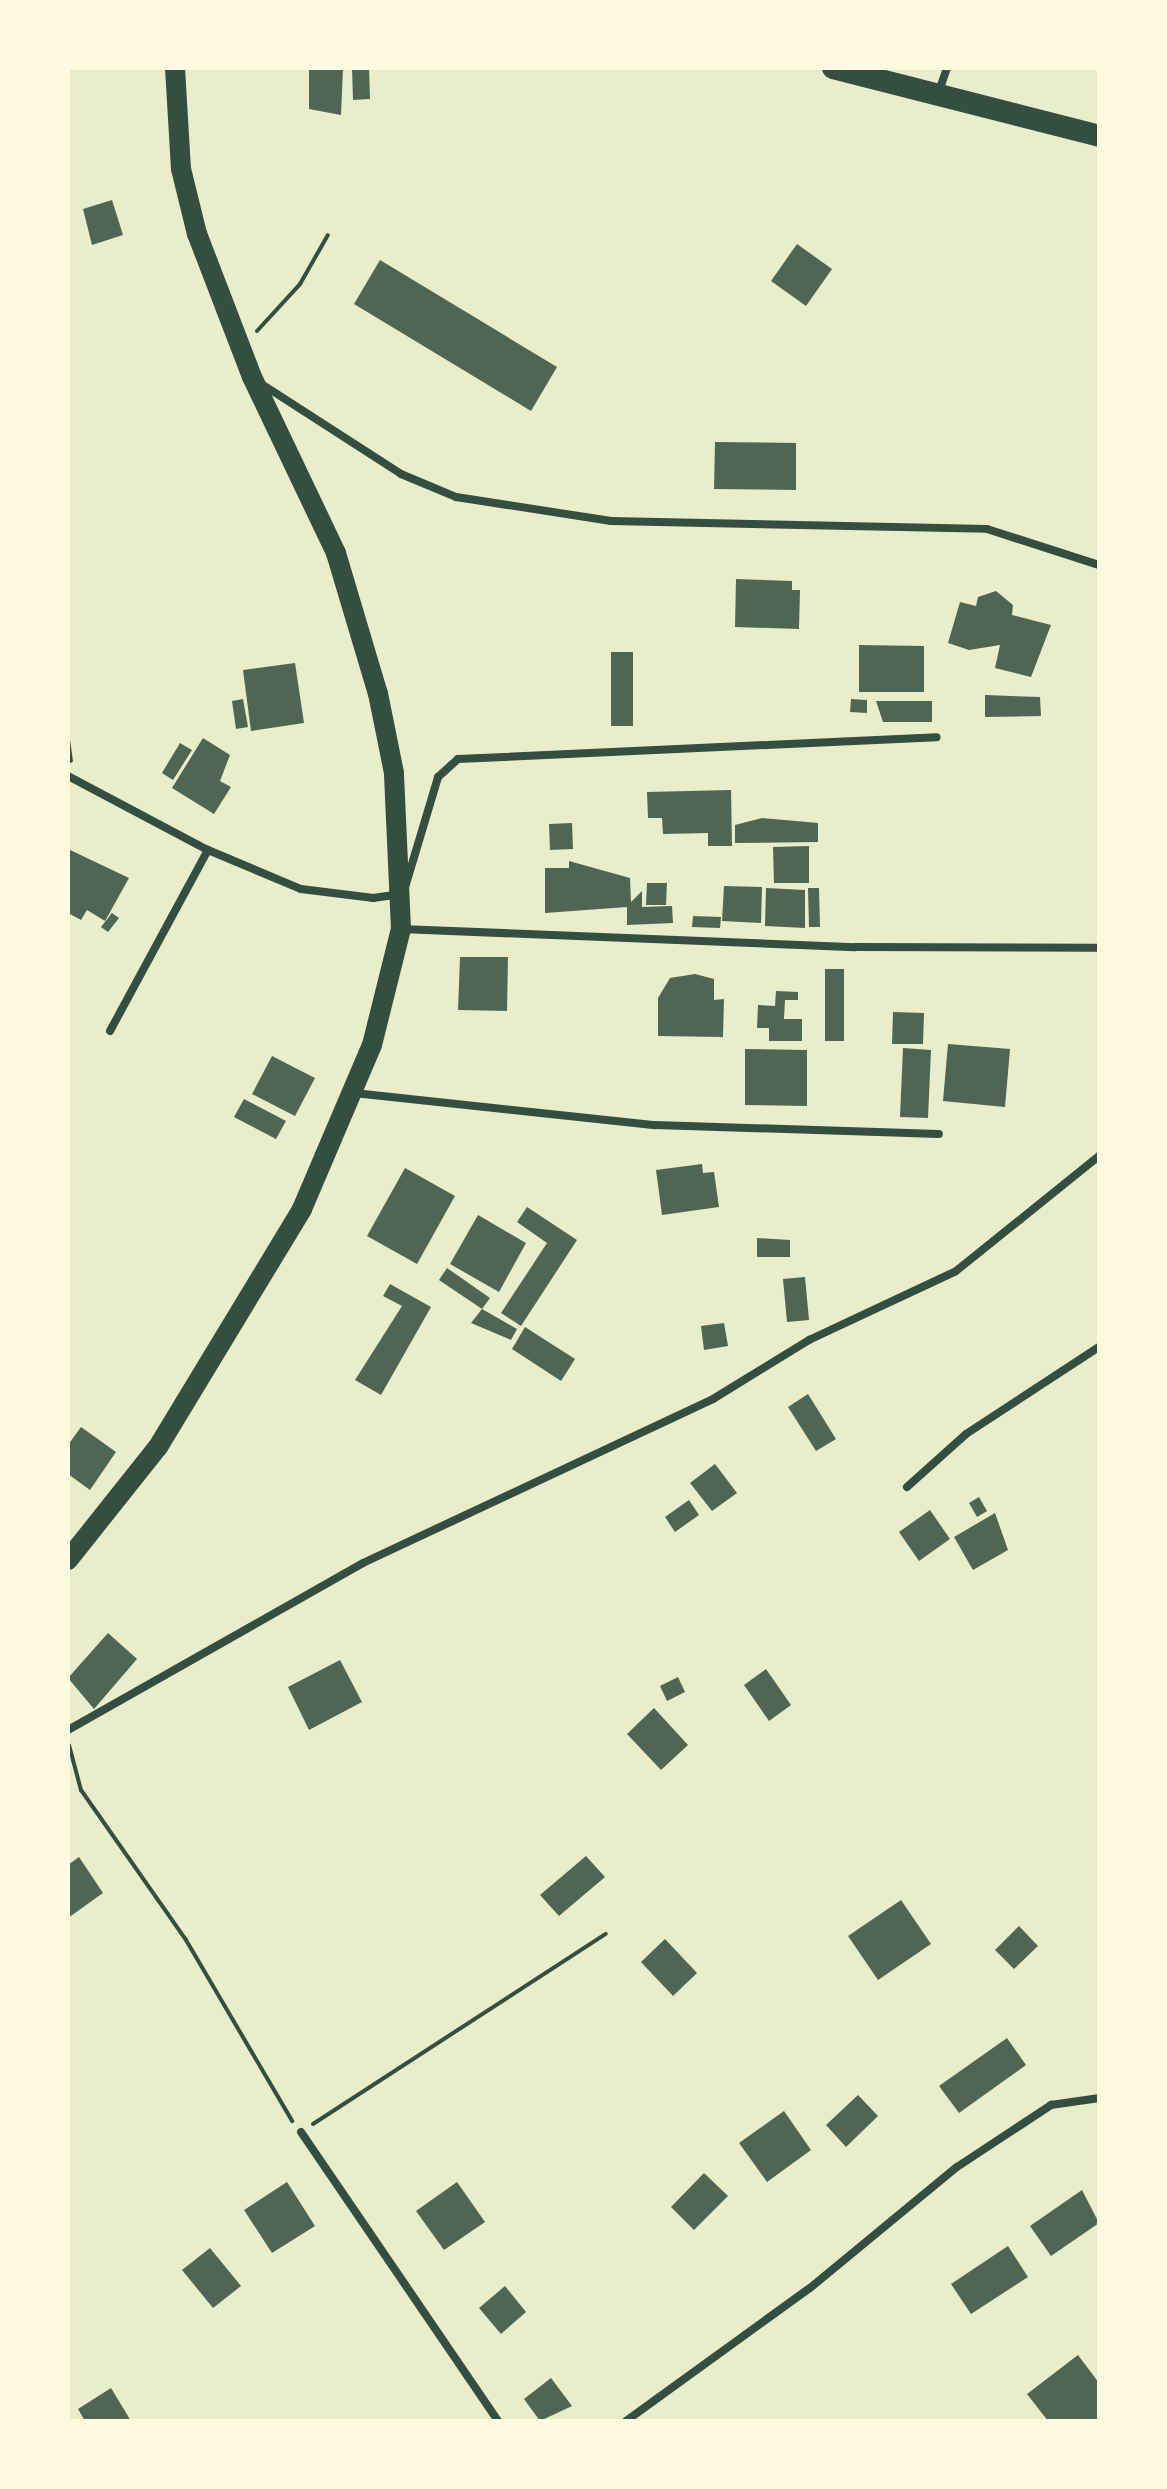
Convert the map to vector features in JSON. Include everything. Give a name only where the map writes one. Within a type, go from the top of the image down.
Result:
[{"type":"highway","points":[[833,68],[1099,136]]},
{"type":"main road","points":[[68,1560],[158,1447],[302,1209],[353,1093],[388,997],[401,929],[403,894],[394,773],[357,614],[336,553],[239,346],[181,169],[175,68]]},
{"type":"street","points":[[937,96],[947,68]]},
{"type":"street","points":[[252,377],[401,474],[456,497],[611,521],[987,529],[1099,565]]},
{"type":"street","points":[[70,777],[208,850],[301,889],[403,894],[438,777],[458,759],[936,737]]},
{"type":"street","points":[[110,1031],[208,850]]},
{"type":"street","points":[[401,929],[855,947],[1099,948]]},
{"type":"street","points":[[353,1093],[669,1126],[939,1134]]},
{"type":"street","points":[[68,1730],[363,1563],[713,1399],[809,1340],[956,1271],[1099,1156]]},
{"type":"street","points":[[907,1487],[966,1434],[1099,1347]]},
{"type":"street","points":[[626,2421],[810,2288],[957,2167],[1051,2105],[1099,2098]]},
{"type":"street","points":[[301,2132],[498,2421]]},
{"type":"path","points":[[239,346],[300,284],[328,235]]},
{"type":"path","points":[[68,740],[70,777]]},
{"type":"path","points":[[68,1742],[81,1790],[186,1940],[301,2132],[606,1934]]},
{"type":"path","points":[[1099,1779],[1099,1807]]},
{"type":"building","points":[[309,68],[343,68],[341,115],[309,109]]},
{"type":"building","points":[[352,68],[369,68],[370,99],[353,100]]},
{"type":"building","points":[[112,200],[123,235],[92,245],[83,209]]},
{"type":"building","points":[[797,244],[832,269],[806,306],[771,281]]},
{"type":"building","points":[[380,260],[557,367],[531,411],[354,304]]},
{"type":"building","points":[[715,442],[796,443],[796,490],[714,489]]},
{"type":"building","points":[[736,579],[792,581],[792,590],[800,590],[799,629],[735,627]]},
{"type":"building","points":[[996,591],[1013,605],[1012,615],[1051,625],[1031,677],[995,668],[1000,645],[969,650],[948,643],[960,602],[976,606],[978,597]]},
{"type":"building","points":[[859,645],[924,646],[924,692],[859,692]]},
{"type":"building","points":[[611,652],[633,652],[633,726],[611,726]]},
{"type":"building","points":[[295,663],[304,723],[251,731],[243,670]]},
{"type":"building","points":[[985,695],[1040,697],[1041,716],[985,717]]},
{"type":"building","points":[[243,699],[248,727],[236,729],[232,701]]},
{"type":"building","points":[[851,699],[867,700],[867,713],[850,712]]},
{"type":"building","points":[[876,701],[932,701],[932,722],[883,722]]},
{"type":"building","points":[[203,738],[230,755],[220,781],[231,787],[214,814],[172,788]]},
{"type":"building","points":[[180,743],[192,750],[173,780],[162,773]]},
{"type":"building","points":[[731,790],[732,846],[708,846],[708,833],[663,834],[662,818],[648,818],[647,792]]},
{"type":"building","points":[[762,818],[818,823],[818,842],[735,843],[735,825]]},
{"type":"building","points":[[572,823],[573,849],[550,850],[549,824]]},
{"type":"building","points":[[809,846],[809,883],[774,883],[773,847]]},
{"type":"building","points":[[68,849],[129,878],[105,921],[87,910],[81,920],[68,913]]},
{"type":"building","points":[[569,861],[630,878],[631,902],[642,891],[642,907],[672,906],[673,923],[627,925],[627,907],[545,913],[545,868],[569,868]]},
{"type":"building","points":[[647,883],[667,883],[666,905],[646,905]]},
{"type":"building","points":[[724,886],[762,887],[761,923],[722,921]]},
{"type":"building","points":[[766,888],[805,890],[805,928],[765,926]]},
{"type":"building","points":[[808,888],[819,888],[820,927],[809,927]]},
{"type":"building","points":[[112,913],[119,918],[108,932],[101,927]]},
{"type":"building","points":[[693,916],[721,917],[720,928],[692,927]]},
{"type":"building","points":[[460,957],[508,957],[507,1011],[458,1010]]},
{"type":"building","points":[[825,969],[844,969],[844,1041],[825,1041]]},
{"type":"building","points":[[695,974],[714,979],[714,1000],[724,999],[723,1037],[658,1036],[658,998],[670,978]]},
{"type":"building","points":[[776,991],[798,992],[798,1000],[785,1000],[784,1019],[802,1019],[802,1041],[769,1041],[769,1028],[757,1028],[758,1005],[775,1006]]},
{"type":"building","points":[[893,1012],[924,1013],[923,1044],[892,1044]]},
{"type":"building","points":[[948,1044],[1010,1049],[1005,1107],[943,1101]]},
{"type":"building","points":[[903,1048],[931,1050],[928,1118],[900,1117]]},
{"type":"building","points":[[745,1049],[807,1050],[807,1106],[745,1105]]},
{"type":"building","points":[[272,1056],[315,1078],[295,1116],[252,1094]]},
{"type":"building","points":[[244,1099],[286,1121],[276,1139],[234,1117]]},
{"type":"building","points":[[702,1164],[703,1173],[714,1172],[719,1207],[662,1215],[656,1170]]},
{"type":"building","points":[[405,1168],[455,1196],[417,1264],[367,1236]]},
{"type":"building","points":[[527,1207],[577,1240],[521,1326],[501,1313],[547,1243],[517,1222]]},
{"type":"building","points":[[478,1215],[526,1243],[499,1292],[450,1264]]},
{"type":"building","points":[[757,1238],[790,1240],[790,1257],[757,1257]]},
{"type":"building","points":[[447,1268],[490,1298],[482,1309],[439,1280]]},
{"type":"building","points":[[805,1277],[809,1320],[787,1322],[783,1279]]},
{"type":"building","points":[[390,1284],[431,1307],[381,1395],[355,1380],[402,1306],[383,1296]]},
{"type":"building","points":[[482,1309],[517,1329],[511,1340],[471,1323]]},
{"type":"building","points":[[724,1323],[728,1346],[704,1350],[701,1326]]},
{"type":"building","points":[[525,1327],[575,1359],[561,1381],[512,1349]]},
{"type":"building","points":[[808,1394],[836,1439],[816,1451],[788,1407]]},
{"type":"building","points":[[81,1427],[116,1452],[90,1490],[68,1474],[68,1445]]},
{"type":"building","points":[[715,1464],[737,1493],[712,1511],[690,1483]]},
{"type":"building","points":[[979,1497],[987,1511],[977,1517],[969,1503]]},
{"type":"building","points":[[689,1500],[699,1515],[675,1532],[665,1517]]},
{"type":"building","points":[[930,1510],[950,1539],[919,1561],[899,1532]]},
{"type":"building","points":[[995,1513],[1008,1550],[973,1570],[954,1537]]},
{"type":"building","points":[[108,1633],[137,1659],[94,1709],[68,1678]]},
{"type":"building","points":[[340,1660],[362,1702],[309,1730],[288,1687]]},
{"type":"building","points":[[766,1669],[791,1705],[769,1721],[744,1685]]},
{"type":"building","points":[[678,1677],[685,1692],[667,1701],[660,1686]]},
{"type":"building","points":[[654,1708],[688,1745],[661,1770],[627,1734]]},
{"type":"building","points":[[586,1856],[605,1877],[559,1916],[540,1895]]},
{"type":"building","points":[[79,1857],[103,1893],[68,1918],[68,1865]]},
{"type":"building","points":[[901,1900],[931,1944],[878,1980],[848,1936]]},
{"type":"building","points":[[1019,1926],[1038,1946],[1014,1969],[995,1950]]},
{"type":"building","points":[[665,1939],[697,1973],[673,1996],[641,1962]]},
{"type":"building","points":[[1007,2038],[1026,2065],[959,2113],[939,2086]]},
{"type":"building","points":[[858,2095],[878,2116],[846,2147],[826,2125]]},
{"type":"building","points":[[784,2111],[811,2150],[767,2182],[739,2143]]},
{"type":"building","points":[[704,2173],[728,2196],[694,2230],[671,2207]]},
{"type":"building","points":[[287,2182],[315,2226],[272,2253],[244,2210]]},
{"type":"building","points":[[457,2182],[485,2222],[444,2250],[416,2211]]},
{"type":"building","points":[[1082,2190],[1099,2223],[1051,2256],[1030,2226]]},
{"type":"building","points":[[1008,2246],[1028,2277],[971,2314],[951,2284]]},
{"type":"building","points":[[210,2248],[241,2286],[213,2308],[182,2270]]},
{"type":"building","points":[[505,2286],[526,2312],[501,2334],[479,2308]]},
{"type":"building","points":[[1078,2355],[1099,2383],[1099,2421],[1048,2421],[1027,2394]]},
{"type":"building","points":[[551,2378],[572,2406],[540,2421],[524,2399]]},
{"type":"building","points":[[111,2388],[131,2421],[85,2421],[78,2409]]}]
